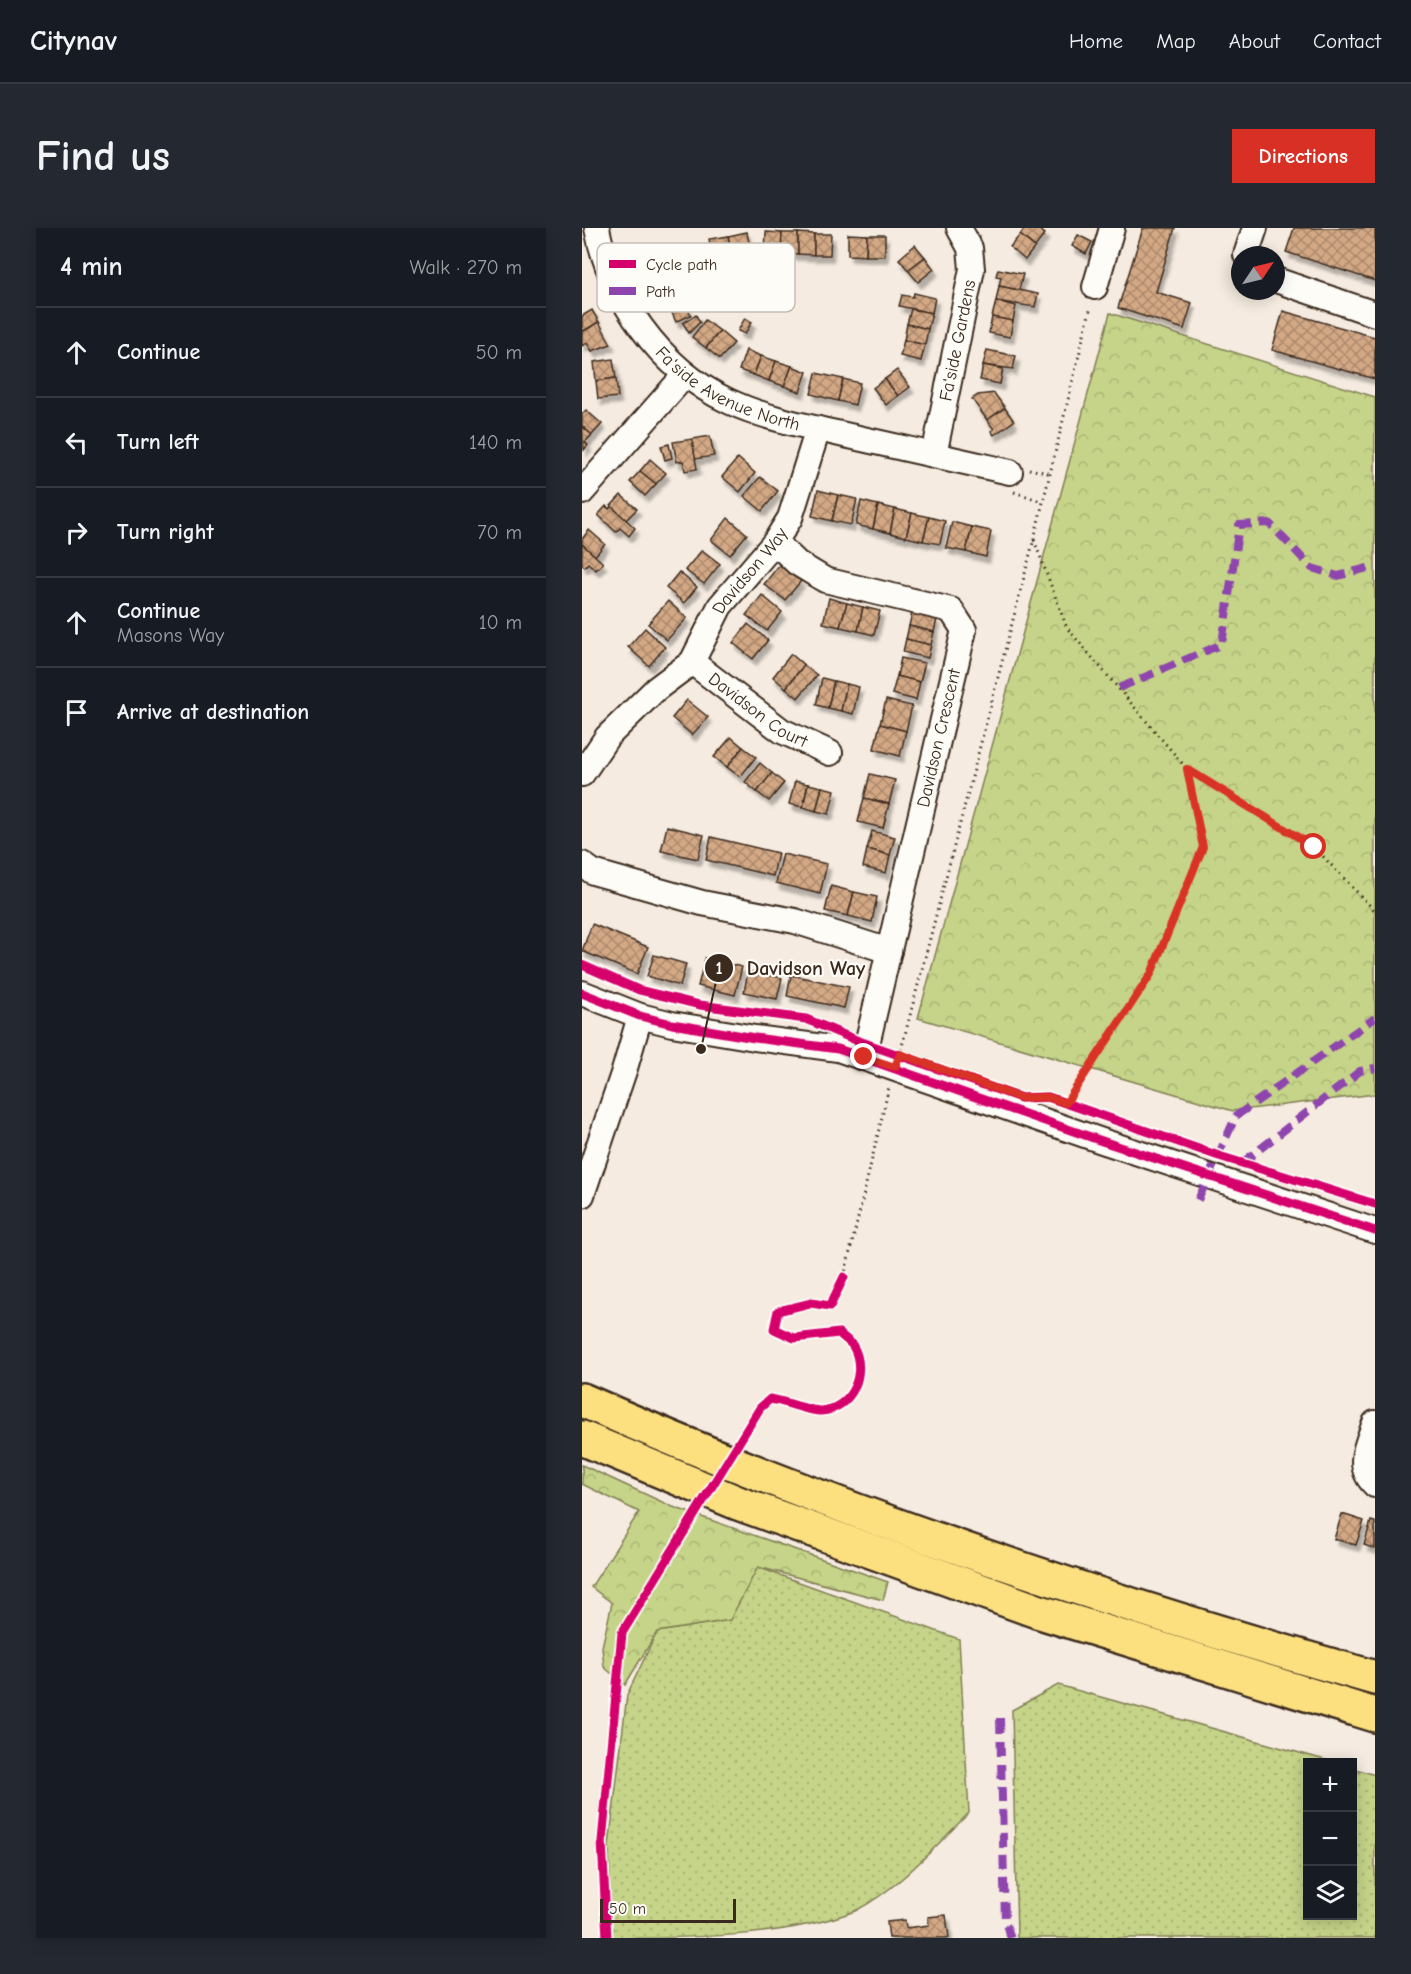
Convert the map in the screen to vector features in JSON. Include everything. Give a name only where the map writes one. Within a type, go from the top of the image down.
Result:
[{"type":"highway","points":[[582,1400],[776,1479],[977,1553],[1265,1647],[1375,1678]]},
{"type":"highway","points":[[582,1438],[738,1503],[1037,1611],[1375,1715]]},
{"type":"street","points":[[1095,287],[1112,228]]},
{"type":"street","points":[[1249,246],[1255,228]]},
{"type":"street","name":"Fa'side Gardens","points":[[934,455],[972,269],[970,248],[961,229]]},
{"type":"street","points":[[1285,283],[1375,314]]},
{"type":"street","name":"Fa'side Avenue North","points":[[631,312],[668,360],[684,376],[736,405],[775,419],[1010,472]]},
{"type":"street","points":[[582,492],[684,376]]},
{"type":"street","name":"Davidson Way","points":[[582,774],[607,737],[656,689],[692,662],[720,606],[775,542],[790,518],[818,429]]},
{"type":"street","name":"Davidson Crescent","points":[[775,542],[797,563],[825,580],[951,610],[964,630],[866,1050]]},
{"type":"street","name":"Davidson Court","points":[[692,662],[782,730],[830,753]]},
{"type":"street","points":[[582,864],[593,872],[702,903],[795,921],[889,951]]},
{"type":"street","points":[[582,993],[640,1016],[754,1038],[866,1050],[902,1060],[1102,1141],[1375,1231]]},
{"type":"street","points":[[582,1195],[640,1016]]},
{"type":"street","points":[[1375,1423],[1364,1455],[1363,1466],[1368,1479],[1375,1485]]},
{"type":"path","points":[[844,1277],[902,1060],[1034,539],[1048,473],[1095,287]]},
{"type":"path","points":[[1034,539],[1067,628],[1187,769],[1314,847],[1375,910]]},
{"type":"path","points":[[1077,1107],[1061,1101],[1151,974],[1203,847],[1187,769]]},
{"type":"path","points":[[866,1050],[902,1060]]},
{"type":"green space","points":[[1110,313],[1375,397],[1375,1094],[1233,1111],[918,1018]]},
{"type":"green space","points":[[582,1465],[673,1507],[888,1582],[883,1600],[758,1567],[730,1620],[657,1632],[625,1685],[604,1667],[602,1647],[612,1603],[591,1587],[639,1512],[582,1484]]},
{"type":"green space","points":[[757,1567],[959,1639],[969,1813],[901,1879],[855,1911],[798,1927],[736,1935],[612,1938],[609,1846],[627,1695],[657,1632],[729,1620]]},
{"type":"green space","points":[[1058,1685],[1318,1758],[1303,1758],[1303,1920],[1357,1920],[1357,1769],[1375,1775],[1375,1938],[1017,1938],[1012,1710]]},
{"type":"building","points":[[1025,228],[1037,228],[1045,234],[1035,247],[1020,235]]},
{"type":"building","points":[[1143,228],[1175,228],[1156,292],[1192,303],[1184,329],[1118,308]]},
{"type":"building","points":[[1294,228],[1375,228],[1375,281],[1286,252]]},
{"type":"building","points":[[747,232],[749,243],[729,243],[728,236]]},
{"type":"building","points":[[766,232],[782,233],[782,243],[765,243]]},
{"type":"building","points":[[782,233],[798,233],[798,254],[795,254],[795,243],[782,243]]},
{"type":"building","points":[[798,233],[814,234],[814,255],[798,254]]},
{"type":"building","points":[[814,234],[831,234],[830,255],[814,255]]},
{"type":"building","points":[[848,234],[867,235],[866,256],[848,255]]},
{"type":"building","points":[[867,235],[885,235],[885,256],[866,256]]},
{"type":"building","points":[[1020,235],[1035,247],[1025,260],[1010,247]]},
{"type":"building","points":[[1078,235],[1092,242],[1086,254],[1072,246]]},
{"type":"building","points":[[728,236],[729,243],[710,243],[709,239]]},
{"type":"building","points":[[915,245],[925,257],[908,270],[899,259]]},
{"type":"building","points":[[925,257],[934,269],[918,282],[908,270]]},
{"type":"building","points":[[998,269],[1023,274],[1019,290],[999,286],[1001,277],[996,276]]},
{"type":"building","points":[[999,286],[1038,294],[1035,307],[996,301]]},
{"type":"building","points":[[914,293],[935,298],[932,313],[899,306],[902,295],[913,297]]},
{"type":"building","points":[[996,301],[1016,306],[1013,321],[992,317]]},
{"type":"building","points":[[911,309],[932,313],[928,329],[907,324]]},
{"type":"building","points":[[592,310],[599,322],[582,332],[582,316]]},
{"type":"building","points":[[1283,311],[1375,337],[1375,379],[1272,350]]},
{"type":"building","points":[[690,312],[691,315],[676,322],[672,313]]},
{"type":"building","points":[[696,315],[700,322],[689,333],[683,323]]},
{"type":"building","points":[[992,317],[1013,321],[1010,337],[989,333]]},
{"type":"building","points":[[745,318],[752,322],[745,334],[738,331]]},
{"type":"building","points":[[705,320],[720,331],[706,348],[692,337]]},
{"type":"building","points":[[599,322],[611,344],[592,351],[587,343],[582,346],[582,332]]},
{"type":"building","points":[[907,324],[928,329],[925,345],[904,340]]},
{"type":"building","points":[[720,331],[734,343],[720,359],[706,348]]},
{"type":"building","points":[[904,340],[925,345],[921,361],[900,356]]},
{"type":"building","points":[[746,350],[761,356],[754,375],[739,370]]},
{"type":"building","points":[[987,350],[1016,356],[1013,369],[983,365]]},
{"type":"building","points":[[761,356],[776,361],[769,381],[754,375]]},
{"type":"building","points":[[613,359],[616,378],[596,381],[594,362]]},
{"type":"building","points":[[776,361],[792,366],[784,386],[769,381]]},
{"type":"building","points":[[983,365],[1003,369],[1000,384],[980,380]]},
{"type":"building","points":[[792,366],[807,372],[800,392],[784,386]]},
{"type":"building","points":[[897,370],[910,387],[898,396],[885,379]]},
{"type":"building","points":[[816,373],[843,379],[838,401],[811,394]]},
{"type":"building","points":[[616,378],[618,397],[598,399],[596,381]]},
{"type":"building","points":[[843,379],[860,383],[855,405],[838,401]]},
{"type":"building","points":[[885,379],[898,396],[886,405],[873,388]]},
{"type":"building","points":[[994,393],[1005,408],[987,420],[972,399],[978,395]]},
{"type":"building","points":[[1005,408],[1014,421],[994,435],[991,431],[994,429],[987,420]]},
{"type":"building","points":[[586,410],[602,424],[592,435],[582,426],[582,414]]},
{"type":"building","points":[[582,426],[592,435],[585,442],[588,445],[584,450]]},
{"type":"building","points":[[710,436],[714,456],[695,459],[692,439]]},
{"type":"building","points":[[692,439],[697,469],[685,471],[683,461],[677,462],[673,442]]},
{"type":"building","points":[[669,444],[672,458],[665,460],[661,446]]},
{"type":"building","points":[[738,458],[755,473],[740,492],[722,477]]},
{"type":"building","points":[[650,459],[666,473],[656,484],[640,471]]},
{"type":"building","points":[[640,471],[656,484],[645,496],[630,482]]},
{"type":"building","points":[[760,477],[778,491],[762,511],[744,496]]},
{"type":"building","points":[[818,490],[838,495],[832,521],[812,516]]},
{"type":"building","points":[[621,495],[637,509],[626,520],[611,506]]},
{"type":"building","points":[[838,495],[857,499],[851,525],[832,521]]},
{"type":"building","points":[[861,501],[878,505],[873,529],[856,525]]},
{"type":"building","points":[[878,505],[895,509],[890,533],[873,529]]},
{"type":"building","points":[[606,506],[609,509],[611,506],[635,528],[629,536],[620,528],[616,532],[598,515]]},
{"type":"building","points":[[895,509],[912,513],[906,537],[890,533]]},
{"type":"building","points":[[912,513],[929,517],[923,541],[906,537]]},
{"type":"building","points":[[929,517],[945,521],[940,544],[923,541]]},
{"type":"building","points":[[728,518],[747,534],[730,555],[711,540]]},
{"type":"building","points":[[952,522],[972,527],[966,552],[946,548]]},
{"type":"building","points":[[972,527],[991,531],[986,557],[966,552]]},
{"type":"building","points":[[589,530],[605,544],[595,556],[582,544],[582,539]]},
{"type":"building","points":[[582,544],[603,563],[596,570],[588,563],[585,567],[582,565]]},
{"type":"building","points":[[702,550],[720,564],[704,584],[685,570]]},
{"type":"building","points":[[780,564],[801,581],[785,600],[764,584]]},
{"type":"building","points":[[679,572],[697,587],[684,603],[666,588]]},
{"type":"building","points":[[762,595],[782,612],[767,631],[746,615]]},
{"type":"building","points":[[829,598],[847,603],[840,627],[823,623]]},
{"type":"building","points":[[668,601],[687,618],[667,640],[648,624]]},
{"type":"building","points":[[847,603],[863,607],[858,631],[840,627]]},
{"type":"building","points":[[863,607],[880,611],[874,635],[858,631]]},
{"type":"building","points":[[912,613],[937,619],[934,632],[909,626]]},
{"type":"building","points":[[748,624],[768,640],[753,659],[733,643]]},
{"type":"building","points":[[909,626],[934,632],[931,645],[906,639]]},
{"type":"building","points":[[645,628],[665,647],[649,666],[628,647]]},
{"type":"building","points":[[906,639],[931,645],[928,658],[903,652]]},
{"type":"building","points":[[791,654],[804,665],[786,688],[773,677]]},
{"type":"building","points":[[901,658],[925,663],[920,682],[897,676]]},
{"type":"building","points":[[804,665],[817,675],[798,698],[786,688]]},
{"type":"building","points":[[897,676],[920,682],[916,700],[892,694]]},
{"type":"building","points":[[822,678],[834,681],[828,708],[816,705]]},
{"type":"building","points":[[834,681],[847,684],[841,711],[828,708]]},
{"type":"building","points":[[847,684],[859,687],[853,714],[841,711]]},
{"type":"building","points":[[687,700],[708,717],[692,735],[672,718]]},
{"type":"building","points":[[886,700],[912,706],[906,731],[880,724]]},
{"type":"building","points":[[880,724],[906,731],[900,756],[874,749]]},
{"type":"building","points":[[731,737],[743,747],[727,767],[714,757]]},
{"type":"building","points":[[743,747],[756,757],[740,777],[727,767]]},
{"type":"building","points":[[760,763],[772,773],[757,792],[745,782]]},
{"type":"building","points":[[772,773],[784,783],[769,801],[757,792]]},
{"type":"building","points":[[870,774],[895,780],[889,804],[864,798]]},
{"type":"building","points":[[795,781],[808,784],[803,807],[789,804]]},
{"type":"building","points":[[808,784],[822,787],[816,811],[803,807]]},
{"type":"building","points":[[822,787],[835,790],[829,814],[816,811]]},
{"type":"building","points":[[864,798],[889,804],[883,828],[858,822]]},
{"type":"building","points":[[667,826],[704,835],[698,859],[661,851]]},
{"type":"building","points":[[872,831],[895,837],[890,855],[867,849]]},
{"type":"building","points":[[711,837],[778,853],[773,876],[706,860]]},
{"type":"building","points":[[867,849],[890,855],[886,873],[863,867]]},
{"type":"building","points":[[783,854],[827,864],[820,894],[776,883]]},
{"type":"building","points":[[831,886],[854,892],[848,916],[825,911]]},
{"type":"building","points":[[854,892],[877,897],[872,922],[848,916]]},
{"type":"building","points":[[592,924],[648,947],[637,974],[582,951]]},
{"type":"building","points":[[654,955],[686,964],[680,986],[647,976]]},
{"type":"building","points":[[705,958],[742,967],[735,995],[698,986]]},
{"type":"building","points":[[748,971],[782,978],[777,999],[744,992]]},
{"type":"building","points":[[791,975],[849,987],[844,1008],[787,996]]},
{"type":"building","points":[[1342,1514],[1364,1521],[1356,1545],[1334,1539]]},
{"type":"building","points":[[1371,1521],[1375,1522],[1375,1549],[1364,1545]]},
{"type":"building","points":[[946,1915],[949,1938],[889,1938],[887,1922],[905,1920],[906,1928],[929,1925],[928,1917]]},
{"type":"marked path","points":[[1119,688],[1222,644],[1239,525],[1269,523],[1312,568],[1338,576],[1371,567],[1375,568]]},
{"type":"marked path","points":[[1198,1200],[1236,1116],[1375,1018]]},
{"type":"marked path","points":[[1242,1163],[1360,1071],[1375,1068]]},
{"type":"marked path","points":[[1000,1718],[1005,1922],[1011,1938]]},
{"type":"cycle path","points":[[582,965],[639,990],[700,1005],[806,1019],[856,1040],[1021,1098],[1048,1097],[1219,1156],[1375,1204]]},
{"type":"cycle path","points":[[582,993],[640,1016],[672,1024],[838,1049],[1102,1141],[1375,1231]]},
{"type":"cycle path","points":[[607,1938],[602,1841],[622,1633],[760,1408],[770,1399],[821,1411],[832,1409],[849,1396],[858,1377],[859,1367],[853,1346],[848,1341],[839,1333],[794,1338],[774,1329],[778,1311],[811,1303],[830,1306],[844,1277]]},
{"type":"place","name":"Davidson Way","points":[[701,1049]]},
{"type":"route","points":[[864,1057],[895,1067],[900,1054],[1021,1098],[1048,1097],[1066,1103],[1151,974],[1203,847],[1187,769],[1314,847]]}]
